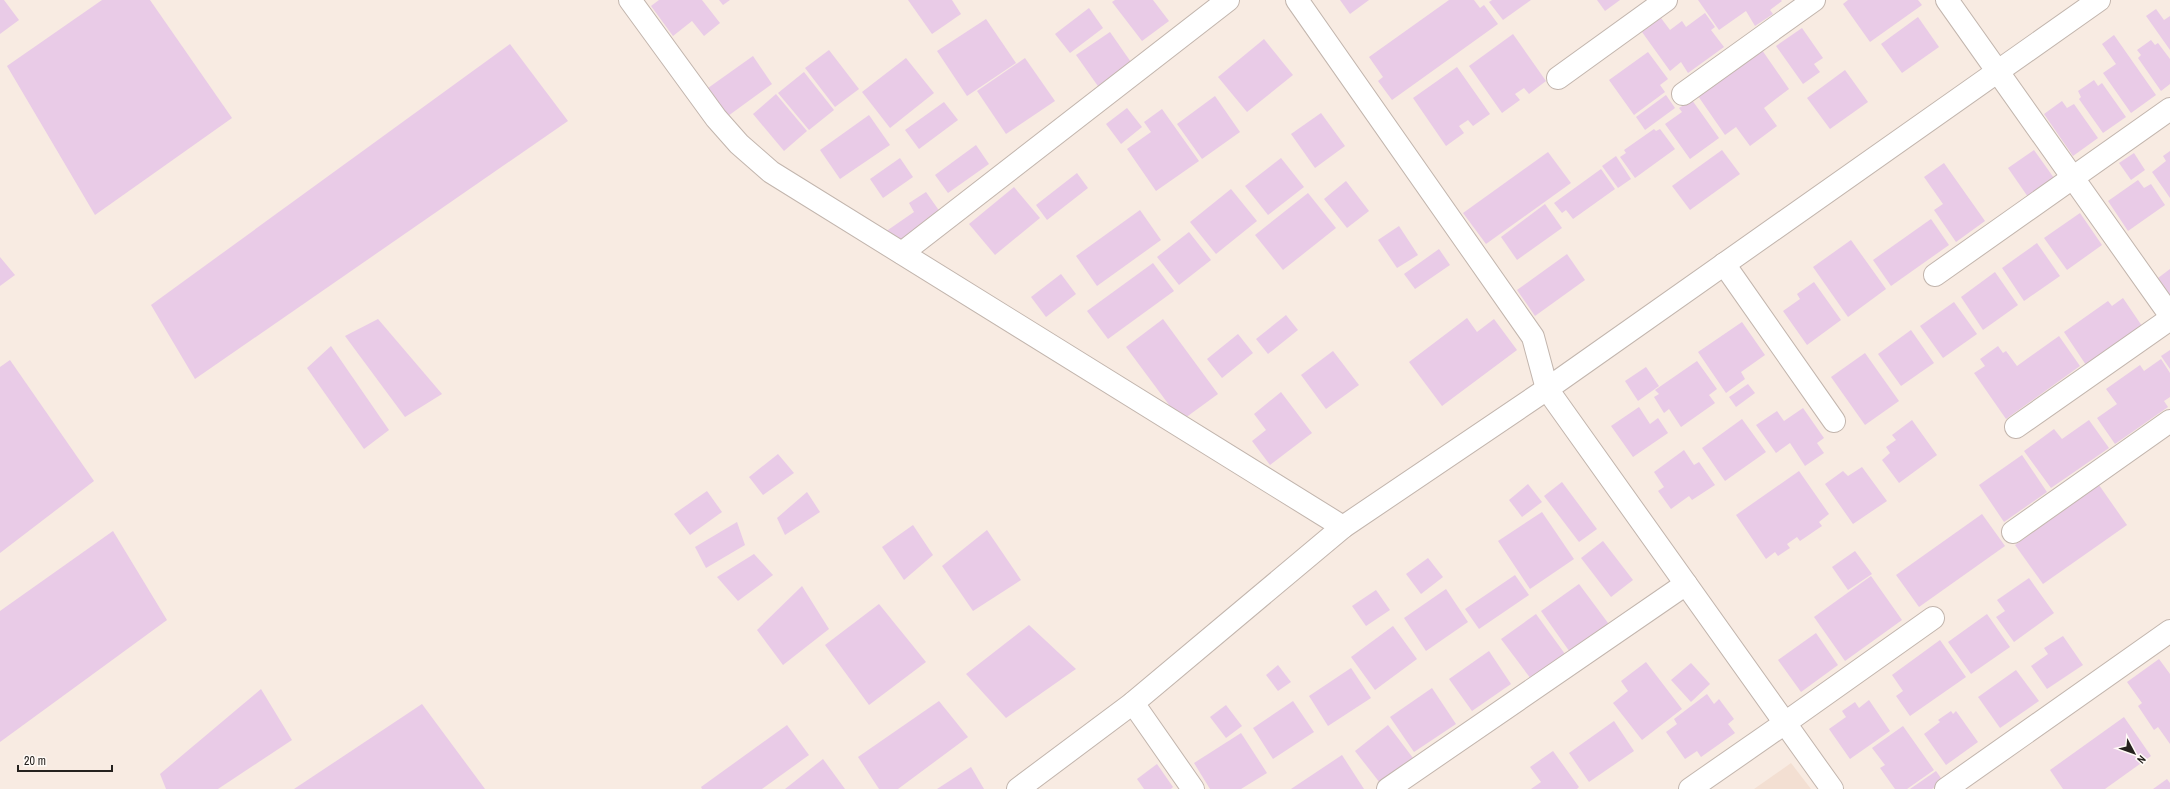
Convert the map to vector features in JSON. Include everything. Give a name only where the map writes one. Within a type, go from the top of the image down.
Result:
[{"type":"street","points":[[630,0],[716,118],[739,144],[771,172],[1343,527]]},
{"type":"street","points":[[902,253],[1228,0]]},
{"type":"street","points":[[1298,0],[1533,337],[1546,388],[1832,789]]},
{"type":"street","points":[[1558,78],[1666,0]]},
{"type":"street","points":[[1684,94],[1814,0]]},
{"type":"street","points":[[1947,0],[2170,315]]},
{"type":"street","points":[[1018,789],[1133,704],[1343,527],[1724,264],[2099,0]]},
{"type":"street","points":[[1935,275],[2170,109]]},
{"type":"street","points":[[1724,264],[1834,421]]},
{"type":"street","points":[[2016,427],[2170,319]]},
{"type":"street","points":[[2013,532],[2170,421]]},
{"type":"street","points":[[1388,789],[1686,584]]},
{"type":"street","points":[[1690,789],[1933,618]]},
{"type":"street","points":[[1946,789],[2170,631]]},
{"type":"street","points":[[1133,704],[1193,789]]},
{"type":"shaded area","points":[[1791,763],[1811,789],[1754,789]]},
{"type":"building","points":[[0,0],[4,0],[19,20],[0,34]]},
{"type":"building","points":[[102,0],[150,0],[232,118],[95,215],[7,66]]},
{"type":"building","points":[[659,0],[702,0],[720,23],[704,36],[692,21],[673,36],[651,6]]},
{"type":"building","points":[[719,0],[730,0],[723,5]]},
{"type":"building","points":[[908,0],[952,0],[961,14],[932,34]]},
{"type":"building","points":[[1115,0],[1153,0],[1169,21],[1142,41],[1112,2]]},
{"type":"building","points":[[1340,0],[1369,0],[1350,14]]},
{"type":"building","points":[[1449,0],[1474,0],[1480,8],[1484,5],[1498,24],[1392,100],[1378,81],[1383,77],[1369,57]]},
{"type":"building","points":[[1492,0],[1531,0],[1503,20],[1489,2]]},
{"type":"building","points":[[1597,0],[1620,0],[1605,11]]},
{"type":"building","points":[[1698,0],[1782,1],[1770,10],[1773,14],[1755,26],[1746,11],[1719,30]]},
{"type":"building","points":[[1848,0],[1918,0],[1922,5],[1870,42],[1843,4]]},
{"type":"building","points":[[1089,8],[1103,28],[1070,53],[1055,34]]},
{"type":"building","points":[[2156,9],[2164,20],[2170,16],[2170,50],[2146,16]]},
{"type":"building","points":[[1705,13],[1715,27],[1711,30],[1724,47],[1688,73],[1681,62],[1670,71],[1642,32],[1661,18],[1670,30],[1682,21],[1686,27]]},
{"type":"building","points":[[1918,17],[1939,47],[1902,73],[1881,44]]},
{"type":"building","points":[[986,19],[1016,63],[967,96],[937,51]]},
{"type":"building","points":[[1802,28],[1823,58],[1814,64],[1820,72],[1803,84],[1776,46]]},
{"type":"building","points":[[1110,32],[1133,65],[1100,89],[1076,55]]},
{"type":"building","points":[[1513,34],[1546,81],[1529,94],[1524,88],[1515,94],[1520,100],[1502,113],[1469,66]]},
{"type":"building","points":[[2114,35],[2156,95],[2131,113],[2103,73],[2116,64],[2102,44]]},
{"type":"building","points":[[1264,39],[1293,75],[1247,112],[1218,77]]},
{"type":"building","points":[[2151,40],[2155,45],[2158,43],[2170,59],[2170,84],[2161,91],[2138,58],[2141,55],[2137,50]]},
{"type":"building","points":[[510,44],[568,121],[195,379],[151,305]]},
{"type":"building","points":[[829,50],[859,89],[835,107],[805,68]]},
{"type":"building","points":[[1762,50],[1789,89],[1764,108],[1777,126],[1750,146],[1736,127],[1725,135],[1698,96]]},
{"type":"building","points":[[1648,52],[1668,79],[1660,85],[1665,92],[1634,115],[1609,80]]},
{"type":"building","points":[[753,56],[772,84],[728,116],[708,88]]},
{"type":"building","points":[[906,58],[934,93],[890,128],[862,92]]},
{"type":"building","points":[[1025,58],[1055,101],[1006,134],[977,91]]},
{"type":"building","points":[[1457,67],[1490,114],[1473,126],[1468,120],[1459,126],[1464,133],[1446,146],[1413,98]]},
{"type":"building","points":[[1845,70],[1868,102],[1830,129],[1807,98]]},
{"type":"building","points":[[804,72],[834,110],[809,130],[778,93]]},
{"type":"building","points":[[2094,80],[2098,86],[2102,83],[2126,117],[2103,133],[2079,99],[2081,97],[2078,91]]},
{"type":"building","points":[[776,94],[807,131],[784,151],[753,114]]},
{"type":"building","points":[[1666,95],[1675,108],[1645,130],[1636,117]]},
{"type":"building","points":[[1215,96],[1240,132],[1202,159],[1177,124]]},
{"type":"building","points":[[1692,100],[1719,138],[1690,159],[1665,124],[1682,112],[1679,108]]},
{"type":"building","points":[[2062,101],[2067,108],[2074,104],[2098,138],[2073,156],[2044,114]]},
{"type":"building","points":[[944,102],[958,120],[919,149],[905,130]]},
{"type":"building","points":[[1127,108],[1142,127],[1121,144],[1106,124]]},
{"type":"building","points":[[1162,109],[1199,161],[1156,191],[1127,149],[1151,132],[1144,122]]},
{"type":"building","points":[[1321,113],[1345,146],[1315,168],[1291,134]]},
{"type":"building","points":[[869,115],[890,145],[840,179],[820,150]]},
{"type":"building","points":[[1654,129],[1656,131],[1660,129],[1675,149],[1635,178],[1620,157],[1626,153],[1624,150]]},
{"type":"building","points":[[976,145],[989,164],[948,193],[935,175]]},
{"type":"building","points":[[1722,150],[1740,174],[1690,210],[1672,186]]},
{"type":"building","points":[[2034,150],[2054,178],[2028,197],[2008,168]]},
{"type":"building","points":[[2170,151],[2170,198],[2152,172],[2166,161],[2163,156]]},
{"type":"building","points":[[1548,152],[1571,183],[1486,244],[1463,213]]},
{"type":"building","points":[[2134,153],[2145,170],[2131,180],[2119,163]]},
{"type":"building","points":[[1616,156],[1631,179],[1618,188],[1602,166]]},
{"type":"building","points":[[900,158],[913,177],[883,198],[870,179]]},
{"type":"building","points":[[1281,158],[1304,187],[1268,215],[1245,186]]},
{"type":"building","points":[[1944,163],[1985,221],[1956,242],[1934,210],[1943,204],[1924,177]]},
{"type":"building","points":[[1601,169],[1615,189],[1573,219],[1566,210],[1562,213],[1554,203]]},
{"type":"building","points":[[1077,173],[1088,188],[1047,220],[1036,205]]},
{"type":"building","points":[[2138,180],[2144,188],[2151,184],[2165,205],[2128,231],[2108,201]]},
{"type":"building","points":[[1346,181],[1369,211],[1347,228],[1324,199]]},
{"type":"building","points":[[1014,187],[1040,218],[995,255],[969,224]]},
{"type":"building","points":[[1231,189],[1257,221],[1216,254],[1190,222]]},
{"type":"building","points":[[926,192],[945,219],[923,224],[894,245],[885,232],[914,212],[909,203]]},
{"type":"building","points":[[1308,193],[1336,228],[1283,270],[1255,235]]},
{"type":"building","points":[[1545,204],[1562,228],[1517,260],[1501,237]]},
{"type":"building","points":[[1140,210],[1161,240],[1097,286],[1076,256]]},
{"type":"building","points":[[2080,213],[2102,245],[2067,270],[2044,238]]},
{"type":"building","points":[[1931,219],[1949,245],[1891,286],[1873,260]]},
{"type":"building","points":[[1399,226],[1418,255],[1397,268],[1378,240]]},
{"type":"building","points":[[1189,232],[1211,260],[1179,285],[1157,257]]},
{"type":"building","points":[[1851,240],[1886,289],[1848,317],[1813,267]]},
{"type":"building","points":[[2037,243],[2060,276],[2024,301],[2002,268]]},
{"type":"building","points":[[1439,249],[1450,265],[1415,289],[1404,274]]},
{"type":"building","points":[[1567,254],[1585,280],[1535,316],[1517,290]]},
{"type":"building","points":[[0,257],[15,275],[0,286]]},
{"type":"building","points":[[1153,263],[1174,291],[1108,339],[1087,311]]},
{"type":"building","points":[[2170,269],[2170,295],[2158,278]]},
{"type":"building","points":[[1995,272],[2018,305],[1983,330],[1961,297]]},
{"type":"building","points":[[1061,274],[1076,294],[1046,317],[1031,297]]},
{"type":"building","points":[[1814,282],[1841,320],[1807,345],[1783,311],[1800,299],[1797,294]]},
{"type":"building","points":[[2123,298],[2142,326],[2086,365],[2064,332],[2108,301],[2112,306]]},
{"type":"building","points":[[1954,302],[1977,334],[1943,358],[1920,326]]},
{"type":"building","points":[[1286,315],[1298,330],[1268,354],[1256,339]]},
{"type":"building","points":[[1467,318],[1477,332],[1494,319],[1517,350],[1442,406],[1409,362]]},
{"type":"building","points":[[378,319],[442,394],[405,417],[345,336]]},
{"type":"building","points":[[1163,319],[1218,394],[1181,421],[1126,347]]},
{"type":"building","points":[[1742,322],[1765,355],[1741,372],[1745,379],[1726,393],[1698,352]]},
{"type":"building","points":[[1911,330],[1934,363],[1901,386],[1878,354]]},
{"type":"building","points":[[1238,334],[1253,353],[1222,378],[1207,359]]},
{"type":"building","points":[[2059,336],[2080,366],[2006,419],[1974,373],[1985,366],[1980,359],[1998,346],[2003,353],[2006,351],[2017,366]]},
{"type":"building","points":[[331,346],[389,430],[364,449],[307,368]]},
{"type":"building","points":[[2170,350],[2170,369],[2161,356]]},
{"type":"building","points":[[1333,351],[1359,385],[1326,409],[1301,375]]},
{"type":"building","points":[[1865,353],[1899,401],[1865,425],[1831,377]]},
{"type":"building","points":[[2161,359],[2170,373],[2170,397],[2164,401],[2168,407],[2115,444],[2097,418],[2117,404],[2106,389],[2140,365],[2144,371]]},
{"type":"building","points":[[10,360],[94,481],[0,553],[0,367]]},
{"type":"building","points":[[1697,361],[1717,389],[1709,395],[1715,403],[1681,427],[1669,409],[1664,413],[1654,397],[1659,394],[1655,390]]},
{"type":"building","points":[[1646,367],[1659,386],[1638,401],[1625,381]]},
{"type":"building","points":[[1748,384],[1755,393],[1736,407],[1729,397]]},
{"type":"building","points":[[1281,392],[1312,433],[1270,465],[1252,441],[1266,430],[1254,414]]},
{"type":"building","points":[[1639,407],[1650,424],[1658,418],[1668,433],[1633,457],[1611,426]]},
{"type":"building","points":[[1803,408],[1824,438],[1817,443],[1824,453],[1805,466],[1790,443],[1776,453],[1756,425],[1777,411],[1784,421]]},
{"type":"building","points":[[1742,419],[1766,452],[1725,481],[1702,448]]},
{"type":"building","points":[[1912,420],[1937,455],[1899,483],[1882,460],[1890,453],[1886,447],[1896,440],[1892,435]]},
{"type":"building","points":[[2089,420],[2109,448],[2051,488],[2024,451],[2054,429],[2062,439]]},
{"type":"building","points":[[1684,450],[1694,465],[1699,462],[1715,485],[1692,500],[1689,496],[1671,509],[1658,491],[1664,487],[1654,472]]},
{"type":"building","points":[[778,454],[794,473],[763,495],[749,477]]},
{"type":"building","points":[[2022,455],[2047,492],[2004,522],[1979,485]]},
{"type":"building","points":[[1862,467],[1887,501],[1853,524],[1825,484],[1843,471],[1848,476]]},
{"type":"building","points":[[1799,471],[1829,514],[1819,522],[1822,526],[1800,541],[1797,537],[1787,544],[1790,548],[1778,556],[1775,552],[1766,559],[1736,515]]},
{"type":"building","points":[[1562,482],[1597,529],[1579,542],[1544,496]]},
{"type":"building","points":[[1528,484],[1542,502],[1522,517],[1509,500]]},
{"type":"building","points":[[2099,485],[2127,525],[2043,584],[2015,545]]},
{"type":"building","points":[[707,491],[722,512],[690,535],[674,514]]},
{"type":"building","points":[[807,492],[820,512],[785,535],[777,518]]},
{"type":"building","points":[[1542,512],[1574,559],[1530,589],[1498,541]]},
{"type":"building","points":[[1982,514],[2005,546],[1919,607],[1896,575]]},
{"type":"building","points":[[737,522],[745,545],[706,568],[695,547]]},
{"type":"building","points":[[913,525],[933,555],[904,580],[882,547]]},
{"type":"building","points":[[987,530],[1021,580],[973,611],[942,566]]},
{"type":"building","points":[[113,531],[167,620],[0,742],[0,611]]},
{"type":"building","points":[[1603,541],[1633,580],[1611,597],[1581,558]]},
{"type":"building","points":[[1855,551],[1872,574],[1848,590],[1832,567]]},
{"type":"building","points":[[754,554],[773,575],[738,601],[717,577]]},
{"type":"building","points":[[1428,558],[1443,577],[1421,594],[1406,574]]},
{"type":"building","points":[[1515,575],[1529,595],[1479,629],[1465,609]]},
{"type":"building","points":[[1871,576],[1902,620],[1845,661],[1814,617]]},
{"type":"building","points":[[2029,578],[2054,613],[2014,642],[1996,617],[2005,611],[1997,600]]},
{"type":"building","points":[[1579,584],[1611,627],[1572,655],[1541,611]]},
{"type":"building","points":[[802,586],[829,629],[783,665],[757,630]]},
{"type":"building","points":[[1446,589],[1468,622],[1426,651],[1404,618]]},
{"type":"building","points":[[1376,590],[1390,610],[1366,626],[1352,606]]},
{"type":"building","points":[[879,604],[926,662],[869,705],[825,645]]},
{"type":"building","points":[[1536,614],[1565,654],[1531,679],[1501,639]]},
{"type":"building","points":[[1987,614],[2010,647],[1971,674],[1948,642]]},
{"type":"building","points":[[1029,625],[1076,669],[1006,718],[966,674]]},
{"type":"building","points":[[1393,626],[1417,659],[1375,690],[1351,657]]},
{"type":"building","points":[[1816,633],[1838,665],[1801,692],[1778,660]]},
{"type":"building","points":[[2063,636],[2083,665],[2047,689],[2031,666],[2048,654],[2044,648]]},
{"type":"building","points":[[1940,640],[1966,677],[1910,716],[1896,696],[1903,691],[1892,675]]},
{"type":"building","points":[[1489,651],[1511,684],[1472,711],[1449,679]]},
{"type":"building","points":[[2159,659],[2170,674],[2170,744],[2158,727],[2154,730],[2138,706],[2142,703],[2127,682]]},
{"type":"building","points":[[1646,662],[1682,709],[1642,740],[1613,703],[1628,691],[1621,681]]},
{"type":"building","points":[[1691,663],[1710,684],[1691,702],[1671,680]]},
{"type":"building","points":[[1278,665],[1291,682],[1278,691],[1266,675]]},
{"type":"building","points":[[1351,668],[1371,698],[1328,726],[1309,696]]},
{"type":"building","points":[[2016,670],[2039,701],[2000,728],[1978,697]]},
{"type":"building","points":[[1432,688],[1456,724],[1414,752],[1390,717]]},
{"type":"building","points":[[261,689],[292,740],[218,789],[166,789],[160,774]]},
{"type":"building","points":[[1707,694],[1714,704],[1719,699],[1734,719],[1728,724],[1735,733],[1701,757],[1697,751],[1685,759],[1666,732],[1677,724],[1674,719]]},
{"type":"building","points":[[1869,700],[1890,731],[1850,759],[1829,729],[1846,717],[1842,711],[1855,702],[1859,708]]},
{"type":"building","points":[[939,701],[968,737],[898,789],[879,789],[858,757]]},
{"type":"building","points":[[1293,701],[1314,732],[1273,759],[1253,728]]},
{"type":"building","points":[[422,704],[485,789],[294,789]]},
{"type":"building","points":[[1226,705],[1242,726],[1226,738],[1210,717]]},
{"type":"building","points":[[1951,711],[1953,714],[1956,711],[1978,742],[1946,765],[1924,734],[1940,722],[1938,720]]},
{"type":"building","points":[[2124,717],[2151,756],[2105,789],[2063,789],[2050,770]]},
{"type":"building","points":[[1614,721],[1634,751],[1589,782],[1569,753]]},
{"type":"building","points":[[787,725],[809,755],[762,789],[702,789],[701,787]]},
{"type":"building","points":[[1388,725],[1413,758],[1380,783],[1355,751]]},
{"type":"building","points":[[1903,726],[1934,770],[1907,789],[1895,789],[1880,768],[1885,765],[1872,748]]},
{"type":"building","points":[[1241,733],[1267,773],[1241,789],[1210,789],[1194,763]]},
{"type":"building","points":[[1553,751],[1579,787],[1577,789],[1531,789],[1541,782],[1530,767]]},
{"type":"building","points":[[1342,755],[1364,789],[1291,789]]},
{"type":"building","points":[[823,759],[845,789],[785,789]]},
{"type":"building","points":[[1157,764],[1173,787],[1171,789],[1144,789],[1137,779]]},
{"type":"building","points":[[971,767],[984,789],[937,789]]},
{"type":"building","points":[[1936,771],[1943,781],[1932,789],[1910,789]]},
{"type":"building","points":[[2167,779],[2170,783],[2170,789],[2153,789]]}]
